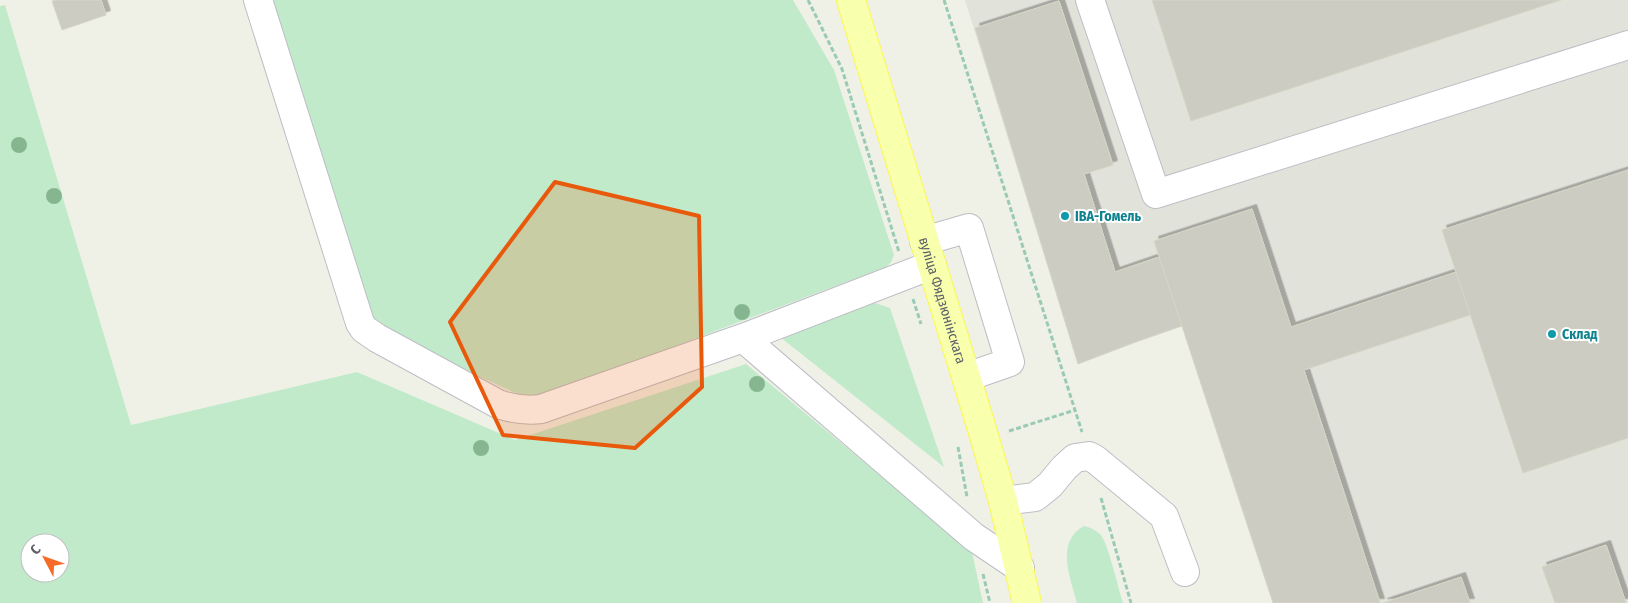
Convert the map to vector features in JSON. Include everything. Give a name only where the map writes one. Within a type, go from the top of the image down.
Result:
[{"type":"main road","name":"вуліца Фядзюнінскага","points":[[851,0],[1003,500],[1027,603]]},
{"type":"lane","points":[[258,0],[358,318],[364,329],[498,404],[517,410],[541,409],[743,338],[928,253],[970,228],[1010,362],[967,377]]},
{"type":"lane","points":[[1090,0],[1156,194],[1628,45]]},
{"type":"lane","points":[[743,338],[974,536],[1020,568]]},
{"type":"lane","points":[[1003,500],[1035,497],[1050,485],[1064,468],[1076,458],[1089,456],[1164,516],[1186,572]]},
{"type":"path","points":[[808,0],[810,6]]},
{"type":"path","points":[[944,0],[1089,456]]},
{"type":"path","points":[[1009,431],[1075,410]]},
{"type":"path","points":[[1099,493],[1131,603]]},
{"type":"highlighted area","points":[[555,182],[699,216],[702,387],[635,448],[503,435],[450,322]]},
{"type":"shaded area","points":[[965,0],[1628,0],[1628,603],[1273,603],[1182,326],[1078,364]]},
{"type":"green space","points":[[269,0],[793,0],[834,70],[894,255],[886,267],[542,396],[524,397],[383,332],[370,318]]},
{"type":"green space","points":[[5,5],[131,425],[357,372],[515,440],[746,364],[972,552],[983,603],[0,603],[0,6]]},
{"type":"green space","points":[[875,303],[890,308],[944,467],[780,337]]},
{"type":"green space","points":[[1084,526],[1097,532],[1104,540],[1123,603],[1077,603],[1068,571],[1067,551],[1075,533]]},
{"type":"building","points":[[101,0],[106,15],[62,30],[52,1]]},
{"type":"building","points":[[1152,0],[1561,0],[1191,121]]},
{"type":"building","name":"IBA-Гомель","points":[[1059,1],[1113,165],[1084,174],[1115,272],[1159,257],[1182,326],[1078,364],[975,28]]},
{"type":"building","name":"Склад","points":[[1628,170],[1628,438],[1523,473],[1442,230]]},
{"type":"building","points":[[1252,209],[1291,327],[1456,272],[1470,315],[1304,370],[1380,603],[1273,603],[1154,241]]},
{"type":"building","points":[[1606,545],[1626,603],[1555,603],[1542,567]]},
{"type":"building","points":[[1461,577],[1470,603],[1383,603]]},
{"type":"place","name":"IBA-Гомель","points":[[1065,216]]},
{"type":"place","name":"Склад","points":[[1552,334]]}]
